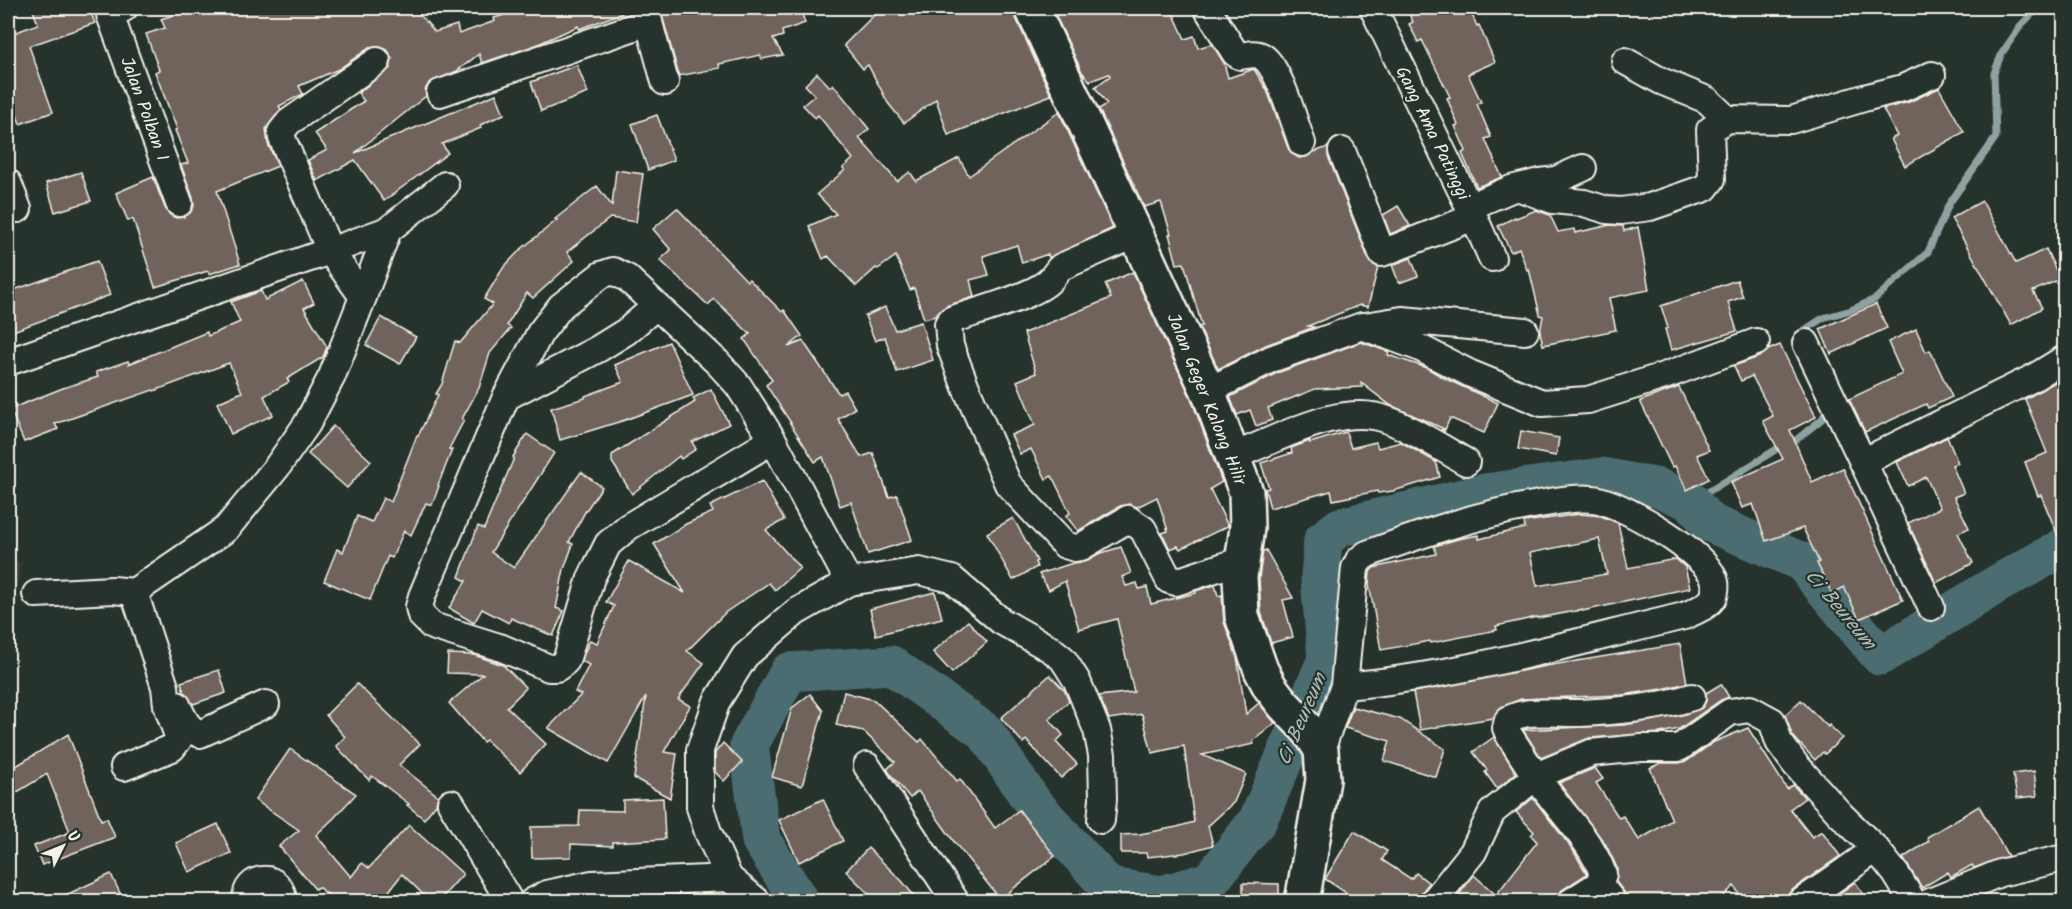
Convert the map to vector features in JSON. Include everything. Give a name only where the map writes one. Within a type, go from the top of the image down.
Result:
[{"type":"main road","name":"Jalan Geger Kalong Hilir","points":[[1032,8],[1208,391],[1246,492],[1248,508],[1240,577],[1242,615],[1261,670],[1270,687],[1282,704],[1315,740]]},
{"type":"main road","points":[[1302,902],[1323,780],[1315,740]]},
{"type":"street","points":[[1207,8],[1235,53],[1240,56],[1254,53],[1263,57],[1275,70],[1302,143]]},
{"type":"street","name":"Gang Ama Patinggi","points":[[1373,8],[1492,258]]},
{"type":"street","name":"Jalan Polban I","points":[[114,10],[179,203]]},
{"type":"street","points":[[440,93],[647,15],[665,82]]},
{"type":"street","points":[[363,297],[330,251],[281,132],[289,122],[377,61]]},
{"type":"street","points":[[1625,61],[1661,81],[1707,100],[1727,119]]},
{"type":"street","points":[[1520,188],[1553,200],[1584,203],[1607,210],[1621,211],[1650,207],[1705,188],[1709,184],[1712,179],[1710,130],[1727,119],[1791,120],[1903,88],[1932,75]]},
{"type":"street","points":[[1342,151],[1382,253],[1471,212],[1511,189],[1556,180],[1583,168]]},
{"type":"street","points":[[8,183],[18,209]]},
{"type":"street","points":[[8,362],[388,230],[445,185]]},
{"type":"street","points":[[36,594],[113,590],[134,592],[226,530],[277,467],[307,424],[332,376],[388,230]]},
{"type":"street","points":[[1137,234],[1061,267],[1050,280],[1039,287],[1005,302],[951,320],[948,324],[950,346],[1008,484],[1065,545],[1081,547],[1128,519],[1143,529],[1169,580],[1176,582],[1242,560]]},
{"type":"street","points":[[773,440],[628,527],[608,544],[591,578],[566,661],[557,668],[549,668],[502,648],[432,626],[421,615],[419,607],[422,596],[506,397],[549,320],[561,306],[601,275],[613,271],[620,273],[718,363],[738,385],[773,440],[849,582]]},
{"type":"street","points":[[506,397],[627,332],[656,306]]},
{"type":"street","points":[[1208,391],[1271,358],[1362,326],[1402,320],[1525,331]]},
{"type":"street","points":[[1362,326],[1418,347],[1471,374],[1542,404],[1588,400],[1667,375],[1756,342]]},
{"type":"street","points":[[1806,343],[1931,607]]},
{"type":"street","points":[[1863,462],[2033,378],[2064,359]]},
{"type":"street","points":[[1233,456],[1335,416],[1361,415],[1388,419],[1467,462]]},
{"type":"street","points":[[1315,740],[1344,687],[1354,568],[1367,554],[1443,526],[1513,508],[1571,499],[1596,499],[1618,505],[1684,546],[1710,571],[1715,582],[1714,596],[1710,601],[1684,616],[1472,668],[1392,682],[1344,687]]},
{"type":"street","points":[[759,902],[729,878],[708,832],[700,807],[700,750],[717,701],[745,656],[796,612],[849,582],[919,571],[952,579],[1001,621],[1052,650],[1063,659],[1077,681],[1097,730],[1102,755],[1101,820]]},
{"type":"street","points":[[134,592],[165,687],[185,722],[194,732],[200,734],[266,704]]},
{"type":"street","points":[[124,767],[172,748],[179,742],[167,705],[165,687]]},
{"type":"street","points":[[1571,902],[1606,893],[1603,874],[1599,863],[1573,823],[1548,794],[1506,728],[1508,720],[1521,713],[1582,713],[1656,706],[1692,697]]},
{"type":"street","points":[[1433,902],[1473,852],[1492,812],[1536,776],[1591,753],[1641,748],[1679,748],[1730,712],[1750,709],[1772,722],[1779,742],[1795,764],[1840,814],[1876,849],[1896,874],[1913,902]]},
{"type":"street","points":[[867,766],[956,902]]},
{"type":"street","points":[[451,803],[510,902]]},
{"type":"street","points":[[1801,902],[1876,849]]},
{"type":"street","points":[[1930,902],[2000,873],[2064,858]]},
{"type":"street","points":[[532,902],[547,894],[592,884],[729,878]]},
{"type":"street","points":[[246,902],[245,895],[249,887],[263,879],[271,880],[278,885],[284,901]]},
{"type":"shaded area","points":[[8,553],[20,564],[8,657]]},
{"type":"building","points":[[32,8],[89,8],[95,23],[29,46],[53,112],[20,124],[8,90],[8,35],[38,24]]},
{"type":"building","points":[[180,8],[414,8],[435,32],[457,25],[459,34],[495,21],[494,18],[528,8],[630,8],[630,10],[579,29],[578,26],[536,45],[482,63],[479,54],[457,71],[429,83],[425,90],[426,96],[355,153],[496,94],[504,114],[480,125],[481,128],[442,144],[448,153],[384,201],[355,160],[317,181],[308,160],[327,150],[315,133],[364,101],[358,93],[390,68],[392,59],[389,52],[383,47],[369,48],[339,69],[299,86],[303,94],[279,106],[281,109],[266,129],[268,144],[278,166],[217,191],[240,264],[155,287],[133,219],[128,221],[116,193],[153,177],[170,215],[176,218],[184,217],[194,206],[181,165],[188,163],[155,72],[159,70],[146,34],[165,28],[161,19],[182,12]]},
{"type":"building","points":[[660,8],[783,8],[784,13],[800,8],[805,23],[782,31],[783,36],[773,39],[783,55],[762,59],[760,55],[719,64],[720,68],[679,76]]},
{"type":"building","points":[[881,8],[1013,8],[1051,95],[948,135],[936,99],[904,123],[888,103],[868,65],[863,69],[844,45]]},
{"type":"building","points":[[1052,8],[1171,8],[1185,39],[1194,36],[1198,48],[1212,44],[1224,63],[1228,78],[1254,69],[1267,90],[1292,154],[1299,158],[1306,157],[1328,147],[1328,156],[1368,258],[1378,267],[1368,307],[1360,305],[1308,326],[1314,327],[1266,345],[1218,369],[1199,327],[1202,326],[1184,263],[1177,264],[1161,202],[1144,207],[1099,109],[1107,104],[1095,87],[1110,76],[1109,74],[1090,81],[1082,72]]},
{"type":"building","points":[[1406,8],[1469,8],[1477,26],[1479,25],[1495,62],[1468,74],[1481,102],[1477,104],[1491,137],[1485,139],[1502,177],[1477,187],[1462,153],[1466,151],[1455,126],[1458,125],[1447,98],[1450,97],[1422,40],[1418,42],[1409,24],[1413,22]]},
{"type":"building","points":[[577,65],[588,93],[541,111],[531,82]]},
{"type":"building","points":[[817,73],[830,87],[833,84],[869,129],[859,138],[897,181],[910,172],[916,181],[959,158],[969,176],[1059,112],[1113,228],[1049,258],[1048,254],[1022,263],[1017,245],[983,256],[989,275],[970,280],[974,297],[946,306],[935,316],[924,319],[914,288],[910,290],[896,256],[878,269],[876,268],[856,286],[828,256],[823,259],[809,226],[836,214],[817,194],[845,170],[843,168],[853,159],[818,115],[815,118],[803,105],[815,95],[805,85]]},
{"type":"building","points":[[1939,88],[1964,132],[1905,166],[1891,139],[1897,136],[1883,109],[1909,102]]},
{"type":"building","points":[[657,115],[674,160],[648,170],[632,124]]},
{"type":"building","points":[[616,170],[643,174],[636,222],[610,218],[567,252],[574,261],[533,298],[527,293],[507,325],[511,328],[490,353],[479,388],[449,449],[452,450],[432,505],[426,503],[411,535],[404,531],[392,558],[388,556],[370,600],[324,581],[337,549],[343,552],[357,516],[372,522],[383,498],[391,502],[417,435],[438,395],[436,394],[442,384],[455,341],[460,343],[493,304],[484,299],[503,268],[520,250],[557,220],[555,219],[597,186],[612,206]]},
{"type":"building","points":[[81,172],[91,201],[55,212],[46,183]]},
{"type":"building","points":[[1982,201],[2016,263],[2046,249],[2060,279],[2033,291],[2042,308],[2011,325],[1951,218]]},
{"type":"building","points":[[1398,206],[1410,226],[1390,234],[1383,215]]},
{"type":"building","points":[[677,208],[747,281],[749,279],[782,312],[784,310],[802,336],[788,347],[803,341],[839,394],[845,391],[855,408],[838,419],[861,457],[873,453],[889,497],[897,495],[912,540],[868,554],[851,502],[840,506],[823,457],[815,462],[766,385],[772,380],[744,339],[750,334],[714,299],[708,305],[660,260],[671,250],[653,229]]},
{"type":"building","points":[[1536,210],[1550,215],[1558,232],[1574,229],[1575,233],[1610,225],[1623,226],[1624,231],[1638,227],[1649,290],[1609,298],[1616,330],[1543,345],[1540,332],[1543,316],[1540,315],[1529,269],[1527,270],[1519,248],[1511,252],[1498,226]]},
{"type":"building","points":[[1411,258],[1418,276],[1399,283],[1392,265]]},
{"type":"building","points":[[97,261],[110,295],[8,333],[8,292]]},
{"type":"building","points":[[1133,272],[1191,398],[1222,482],[1210,489],[1228,526],[1180,549],[1178,546],[1170,549],[1162,533],[1168,531],[1157,497],[1137,507],[1129,504],[1120,506],[1078,531],[1066,516],[1070,513],[1052,476],[1046,479],[1031,449],[1020,454],[1011,435],[1035,425],[1017,381],[1036,373],[1024,333],[1111,298],[1105,284]]},
{"type":"building","points":[[1737,280],[1743,297],[1728,302],[1737,331],[1671,350],[1665,329],[1668,328],[1661,306]]},
{"type":"building","points":[[303,281],[314,303],[304,308],[327,347],[323,357],[287,379],[289,382],[264,396],[273,415],[231,434],[217,403],[242,392],[229,363],[55,424],[58,429],[24,442],[10,409],[98,377],[96,372],[128,361],[129,364],[207,332],[208,336],[240,322],[231,302],[261,291],[265,300]]},
{"type":"building","points":[[1876,304],[1887,328],[1831,354],[1820,329]]},
{"type":"building","points":[[885,307],[895,330],[921,322],[933,360],[897,372],[885,337],[875,341],[865,316]]},
{"type":"building","points":[[381,317],[416,337],[400,364],[366,345]]},
{"type":"building","points":[[1916,329],[1926,352],[1930,350],[1952,397],[1928,408],[1926,404],[1865,432],[1849,399],[1902,374],[1888,342]]},
{"type":"building","points":[[669,342],[693,395],[625,420],[560,440],[551,408],[585,398],[585,396],[623,382],[615,365]]},
{"type":"building","points":[[1361,342],[1389,352],[1388,355],[1427,368],[1498,403],[1484,433],[1450,418],[1444,432],[1441,430],[1444,429],[1390,405],[1361,383],[1362,387],[1315,389],[1268,408],[1272,420],[1256,426],[1250,410],[1237,415],[1230,397],[1277,373]]},
{"type":"building","points":[[1780,345],[1816,417],[1790,430],[1812,482],[1843,468],[1903,600],[1859,619],[1844,587],[1832,594],[1803,528],[1766,541],[1753,504],[1742,508],[1731,482],[1783,459],[1763,421],[1773,416],[1752,376],[1741,381],[1734,366],[1761,356]]},
{"type":"building","points":[[2064,377],[2064,550],[2041,495],[2038,496],[2025,462],[2047,453],[2025,399]]},
{"type":"building","points":[[1679,387],[1709,450],[1697,455],[1709,479],[1687,490],[1675,466],[1672,467],[1640,401]]},
{"type":"building","points":[[711,389],[729,424],[692,442],[696,449],[681,459],[679,456],[632,494],[612,462],[612,455],[695,402],[693,398]]},
{"type":"building","points":[[333,426],[371,461],[347,488],[308,454]]},
{"type":"building","points":[[1521,431],[1559,438],[1556,456],[1518,449]]},
{"type":"building","points":[[1346,432],[1351,448],[1376,442],[1378,448],[1401,442],[1436,462],[1440,477],[1393,491],[1378,493],[1377,491],[1333,500],[1331,491],[1270,508],[1265,489],[1269,488],[1261,463],[1292,453],[1291,448],[1310,441],[1310,443]]},
{"type":"building","points":[[527,434],[554,453],[491,552],[514,568],[581,472],[602,487],[569,542],[573,544],[564,569],[556,608],[564,611],[553,636],[511,618],[509,623],[482,609],[474,623],[449,608],[466,581],[459,577],[478,526],[484,529],[513,457]]},
{"type":"building","points":[[1947,437],[1958,463],[1952,465],[1964,493],[1954,497],[1969,528],[1958,533],[1973,563],[1936,583],[1908,523],[1940,508],[1926,477],[1908,486],[1897,462]]},
{"type":"building","points":[[762,481],[784,520],[766,530],[800,568],[775,590],[769,583],[726,612],[687,651],[704,663],[678,699],[690,706],[664,752],[677,754],[670,798],[634,778],[646,696],[608,763],[548,728],[581,695],[575,692],[589,665],[582,661],[584,654],[590,640],[597,643],[614,606],[606,602],[629,561],[685,593],[654,544],[686,524],[713,512],[710,506]]},
{"type":"building","points":[[1580,514],[1601,516],[1618,523],[1628,568],[1676,559],[1685,567],[1690,588],[1582,611],[1537,617],[1496,626],[1497,630],[1381,650],[1369,584],[1370,572],[1373,568],[1436,554],[1434,546],[1458,539],[1479,535],[1479,539],[1525,528],[1524,522]],"holes":[[[1599,539],[1607,574],[1537,586],[1530,553]]]},
{"type":"building","points":[[1013,518],[1037,561],[1035,562],[1037,567],[1013,580],[987,533]]},
{"type":"building","points":[[1121,547],[1131,573],[1122,577],[1126,586],[1137,583],[1139,589],[1147,587],[1151,604],[1196,593],[1195,591],[1215,585],[1218,596],[1222,595],[1224,622],[1237,657],[1246,714],[1259,703],[1275,723],[1253,741],[1254,744],[1202,755],[1246,774],[1234,802],[1208,826],[1213,845],[1184,853],[1147,857],[1146,853],[1121,853],[1121,835],[1140,834],[1194,822],[1184,746],[1152,753],[1142,714],[1109,719],[1099,696],[1134,692],[1117,619],[1079,629],[1065,581],[1049,590],[1039,574],[1073,563],[1084,562],[1098,554]]},
{"type":"building","points":[[1266,550],[1293,598],[1283,600],[1293,637],[1271,643],[1261,612],[1259,578],[1263,551]]},
{"type":"building","points":[[935,592],[942,618],[876,635],[870,609]]},
{"type":"building","points":[[968,621],[987,642],[952,673],[933,652]]},
{"type":"building","points":[[1680,644],[1687,683],[1622,695],[1521,699],[1501,707],[1493,718],[1420,730],[1413,692],[1546,666]]},
{"type":"building","points":[[448,654],[474,655],[503,665],[526,688],[507,707],[546,744],[520,772],[486,740],[483,742],[449,703],[483,674],[447,673]]},
{"type":"building","points":[[219,670],[226,693],[193,704],[184,692],[181,682]]},
{"type":"building","points":[[1050,675],[1065,691],[1069,701],[1049,719],[1063,735],[1056,742],[1077,764],[1061,778],[1026,740],[1023,743],[1001,718]]},
{"type":"building","points":[[357,684],[420,744],[399,765],[438,796],[436,804],[424,819],[407,805],[409,804],[372,776],[369,780],[336,746],[345,737],[326,715]]},
{"type":"building","points":[[1721,684],[1729,697],[1679,729],[1660,733],[1589,738],[1541,758],[1523,730],[1624,725],[1682,715],[1702,708],[1706,701],[1706,693]]},
{"type":"building","points":[[844,692],[874,700],[919,742],[922,739],[957,781],[960,779],[995,828],[1019,810],[1055,856],[1000,899],[955,843],[918,791],[910,798],[891,775],[887,769],[895,762],[863,731],[836,725]]},
{"type":"building","points":[[810,694],[823,711],[802,786],[772,777],[792,708]]},
{"type":"building","points":[[1801,700],[1842,738],[1815,760],[1792,735],[1785,715]]},
{"type":"building","points":[[1353,707],[1400,719],[1445,749],[1436,777],[1384,761],[1390,741],[1345,728]]},
{"type":"building","points":[[1748,728],[1787,789],[1793,785],[1805,798],[1790,809],[1812,837],[1822,831],[1840,856],[1792,890],[1786,902],[1745,902],[1734,886],[1717,902],[1628,902],[1625,893],[1616,882],[1617,868],[1606,845],[1559,783],[1595,768],[1603,779],[1596,783],[1619,818],[1623,816],[1639,840],[1672,820],[1650,768],[1661,763],[1687,761],[1714,742]]},
{"type":"building","points":[[68,734],[101,820],[107,818],[115,837],[42,865],[34,846],[70,832],[47,774],[14,794],[8,783],[8,771]]},
{"type":"building","points":[[1494,737],[1516,773],[1497,789],[1485,772],[1487,770],[1473,752]]},
{"type":"building","points":[[723,743],[742,762],[724,781],[715,772],[715,753]]},
{"type":"building","points":[[290,749],[356,794],[316,835],[351,877],[362,863],[369,868],[409,825],[463,874],[438,902],[431,902],[402,874],[381,902],[337,902],[318,887],[315,889],[279,846],[299,830],[255,800]]},
{"type":"building","points":[[2034,771],[2037,796],[2017,798],[2013,774]]},
{"type":"building","points":[[663,798],[665,839],[613,842],[613,846],[571,844],[571,857],[532,858],[531,827],[579,826],[580,810],[623,811],[623,800]]},
{"type":"building","points":[[1533,798],[1573,850],[1587,874],[1562,890],[1556,902],[1453,902],[1474,875],[1496,895],[1537,842],[1531,835],[1534,832],[1516,812]]},
{"type":"building","points":[[823,799],[843,841],[799,862],[779,820]]},
{"type":"building","points":[[1979,806],[2008,856],[1974,868],[1972,865],[1951,877],[1948,872],[1922,888],[1903,858],[1929,841],[1927,837]]},
{"type":"building","points":[[218,824],[231,853],[189,872],[176,843]]},
{"type":"building","points":[[1354,831],[1387,851],[1382,860],[1411,879],[1416,873],[1429,883],[1421,893],[1418,902],[1360,902],[1325,879]]},
{"type":"building","points":[[868,848],[902,881],[919,902],[877,902],[846,871]]},
{"type":"building","points":[[111,874],[124,902],[51,902]]},
{"type":"building","points":[[1855,882],[1869,902],[1828,902]]},
{"type":"building","points":[[1243,883],[1279,884],[1279,902],[1243,902]]},
{"type":"waterway","points":[[1797,335],[1823,318],[1851,310],[1875,299],[1928,252],[1949,204],[1996,137],[1994,73],[2002,53],[2022,24],[2038,8]]},
{"type":"waterway","points":[[1692,502],[1780,447],[1796,440],[1822,419],[1826,411],[1823,405]]},
{"type":"waterway","name":"Ci Beureum","points":[[800,902],[761,840],[749,745],[789,672],[891,665],[985,732],[1033,803],[1109,887],[1162,895],[1210,881],[1258,820],[1327,659],[1320,577],[1323,540],[1340,527],[1485,493],[1602,477],[1659,488],[1692,502],[1708,522],[1802,562],[1880,656],[1999,583],[2064,547]]}]
